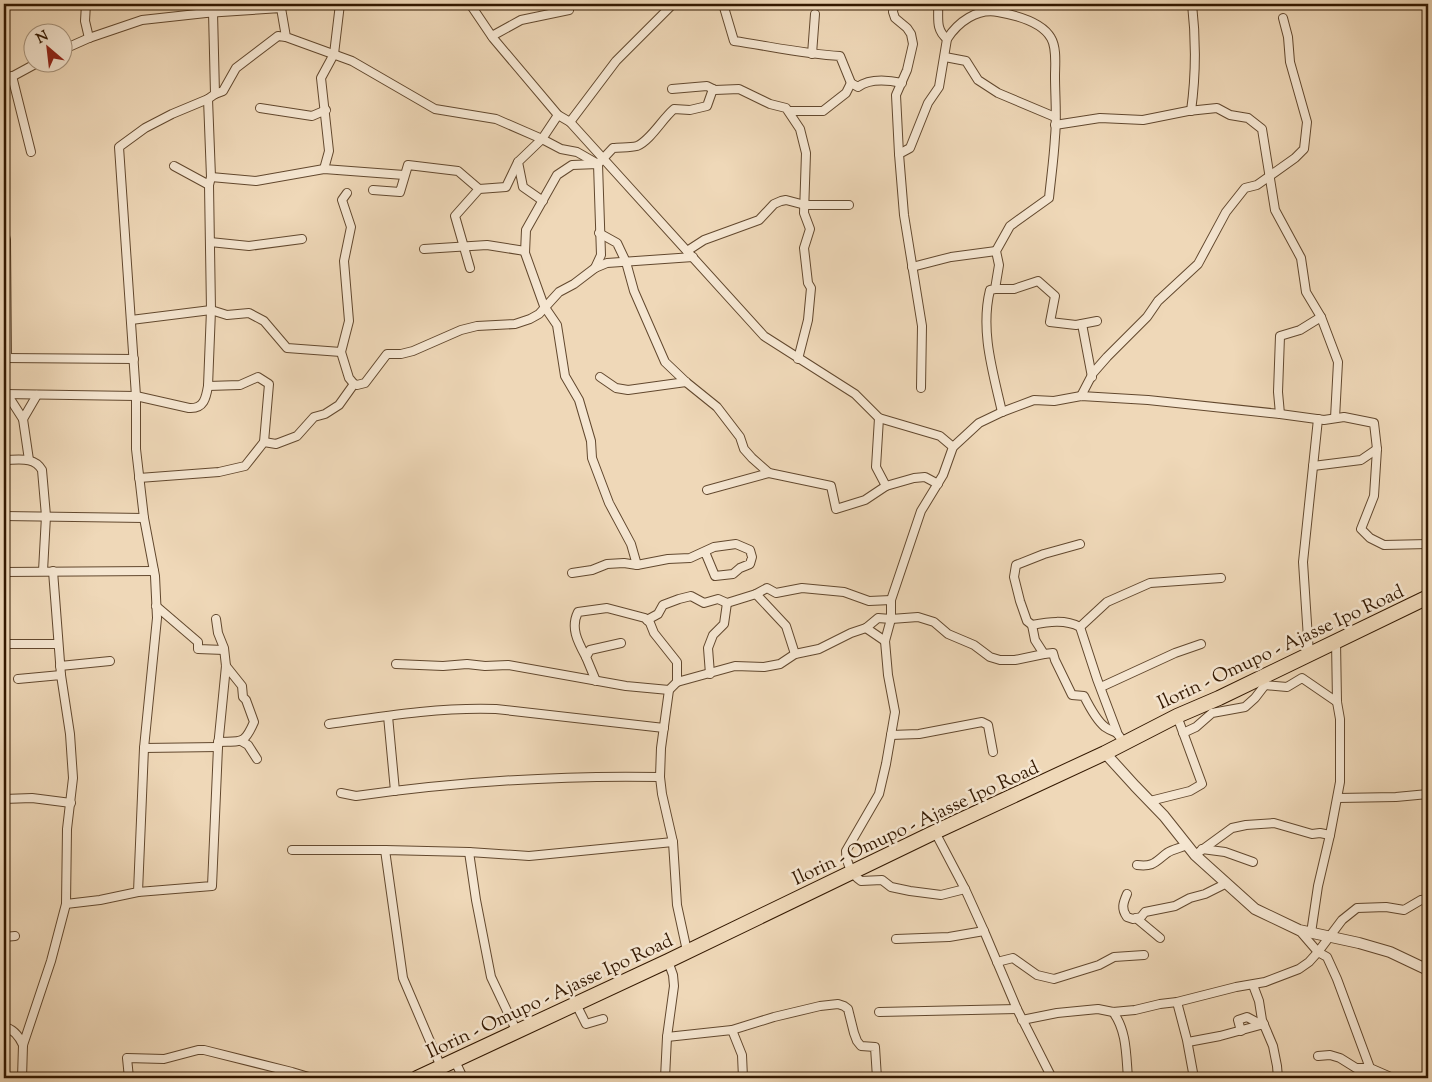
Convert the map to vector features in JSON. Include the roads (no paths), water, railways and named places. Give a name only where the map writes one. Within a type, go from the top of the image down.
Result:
[{"type":"highway","name":"Ilorin - Omupo - Ajasse Ipo Road","points":[[417,1078],[668,961],[934,832],[1105,753],[1120,737],[1265,680],[1309,654],[1428,597]]},
{"type":"street","points":[[86,4],[84,21],[89,38]]},
{"type":"street","points":[[5,394],[136,396],[196,409],[204,402],[208,386],[211,310],[210,181],[212,96],[210,12],[206,4]]},
{"type":"street","points":[[324,169],[329,151],[321,78],[334,54],[340,4]]},
{"type":"street","points":[[470,4],[492,36],[558,115],[570,122],[600,161],[690,254],[764,336],[855,394],[879,418],[940,436],[953,447]]},
{"type":"street","points":[[570,122],[616,61],[673,4]]},
{"type":"street","points":[[723,4],[734,41],[812,54],[840,56],[851,83],[858,87],[870,81],[890,80],[902,83]]},
{"type":"street","points":[[894,4],[893,12],[895,18],[907,28],[912,39],[910,61],[896,95],[904,215],[922,326],[921,388]]},
{"type":"street","points":[[938,4],[938,27],[942,35],[947,39]]},
{"type":"street","points":[[1191,111],[1194,88],[1195,39],[1192,4]]},
{"type":"street","points":[[72,46],[142,20],[281,6],[286,37]]},
{"type":"street","points":[[492,36],[521,20],[569,10]]},
{"type":"street","points":[[899,154],[910,148],[928,103],[939,88],[947,39],[955,29],[971,16],[992,11],[1023,19],[1042,28],[1052,38],[1054,48],[1055,121],[1049,198],[1010,226],[996,251],[999,265],[995,288]]},
{"type":"street","points":[[812,54],[814,14]]},
{"type":"street","points":[[1081,396],[1092,377],[1114,349],[1146,317],[1158,301],[1198,264],[1226,212],[1245,188],[1257,185],[1295,158],[1304,149],[1306,122],[1290,62],[1288,37],[1283,18]]},
{"type":"street","points":[[138,892],[144,748],[156,627],[156,606],[154,572],[144,518],[136,449],[134,359],[119,147],[145,128],[223,90],[236,68],[278,36],[286,37],[352,61],[435,109],[496,119],[561,149],[577,152],[600,161]]},
{"type":"street","points":[[945,57],[966,61],[978,80],[998,93],[1055,121],[1100,118],[1143,120],[1217,108],[1230,115],[1248,118],[1262,129],[1275,210],[1301,258],[1306,292],[1322,317],[1338,362],[1335,418]]},
{"type":"street","points":[[4,81],[22,71]]},
{"type":"street","points":[[12,76],[31,152]]},
{"type":"street","points":[[789,112],[823,111],[846,93],[851,83]]},
{"type":"street","points":[[672,89],[707,86],[715,90],[739,89],[770,104],[786,108],[800,129],[806,154],[804,213],[810,229],[804,248],[808,283],[811,288],[808,320],[798,359]]},
{"type":"street","points":[[636,565],[631,544],[609,504],[592,458],[591,441],[579,400],[565,376],[557,325],[544,306],[525,251],[526,230],[557,175],[572,164],[600,161],[612,148],[636,146],[648,138],[674,109],[690,110],[707,106],[713,88]]},
{"type":"street","points":[[260,108],[312,116],[326,110]]},
{"type":"street","points":[[470,268],[455,216],[479,189],[506,187],[518,162],[542,139],[558,115]]},
{"type":"street","points":[[595,268],[600,255],[600,161]]},
{"type":"street","points":[[518,162],[523,187],[543,201]]},
{"type":"street","points":[[373,190],[400,192],[408,165],[458,171],[479,189]]},
{"type":"street","points":[[174,166],[210,181],[256,181],[324,169],[404,175]]},
{"type":"street","points":[[347,193],[342,200],[351,227],[344,261],[349,321],[340,352],[349,378],[357,385],[365,383],[387,354],[413,352],[460,330],[477,326],[515,324],[539,314],[544,306],[559,292],[574,284],[595,268],[607,263],[690,254],[704,240],[759,220],[774,204],[780,201],[786,200],[805,205],[849,205]]},
{"type":"street","points":[[4,232],[6,240],[6,358],[134,359]]},
{"type":"street","points":[[599,233],[618,243],[626,262],[634,291],[665,362],[686,382],[717,406],[740,437],[744,449],[770,473]]},
{"type":"street","points":[[210,242],[248,246],[302,239]]},
{"type":"street","points":[[424,249],[487,245],[525,251]]},
{"type":"street","points":[[912,268],[968,254],[996,251]]},
{"type":"street","points":[[1002,412],[986,333],[987,302],[990,290],[995,288],[1014,289],[1038,281],[1055,296],[1050,322],[1076,325],[1097,321]]},
{"type":"street","points":[[131,320],[211,310],[226,315],[254,314],[264,321],[287,348],[340,352]]},
{"type":"street","points":[[1280,414],[1278,392],[1280,336],[1300,330],[1322,317]]},
{"type":"street","points":[[1082,324],[1092,377]]},
{"type":"street","points":[[139,478],[220,472],[245,466],[264,442],[269,384],[258,377],[240,385],[208,386]]},
{"type":"street","points":[[600,377],[616,388],[628,390],[686,382]]},
{"type":"street","points":[[264,442],[276,444],[298,436],[314,417],[325,414],[340,405],[354,384]]},
{"type":"street","points":[[5,394],[23,419],[29,460]]},
{"type":"street","points":[[23,419],[37,395]]},
{"type":"street","points":[[965,889],[941,895],[891,887],[882,880],[861,881],[852,873],[846,851],[879,794],[891,735],[895,712],[888,675],[885,641],[891,619],[891,600],[921,511],[944,476],[953,447],[979,423],[1034,400],[1054,401],[1081,396],[1148,400],[1318,419],[1344,417],[1374,423],[1377,449],[1374,496],[1361,529],[1370,538],[1384,545],[1428,544]]},
{"type":"street","points":[[879,418],[876,468],[886,486]]},
{"type":"street","points":[[1309,654],[1303,562],[1318,419]]},
{"type":"street","points":[[1313,466],[1361,460],[1377,449]]},
{"type":"street","points":[[4,460],[29,460],[39,464],[42,470],[46,516],[43,571]]},
{"type":"street","points":[[707,490],[770,473],[831,486],[836,509],[865,500],[886,486],[925,477],[938,484]]},
{"type":"street","points":[[4,516],[144,518]]},
{"type":"street","points":[[572,572],[592,570],[607,564],[624,563],[636,565],[668,559],[690,558],[714,547],[736,544],[750,550],[752,557],[750,564],[740,568],[733,574],[715,576],[705,552]]},
{"type":"street","points":[[1044,654],[1035,640],[1032,625],[1027,621],[1017,590],[1014,577],[1016,565],[1080,544]]},
{"type":"street","points":[[22,1078],[23,1045],[51,961],[66,904],[68,830],[73,778],[70,734],[60,666],[53,571]]},
{"type":"street","points":[[4,572],[154,572]]},
{"type":"street","points":[[1080,627],[1107,602],[1150,583],[1221,578]]},
{"type":"street","points":[[647,620],[658,614],[663,606],[679,598],[691,596],[704,603],[718,599],[727,603],[756,594],[767,588],[776,593],[802,588],[844,592],[869,601],[891,600]]},
{"type":"street","points":[[756,594],[786,626],[795,654]]},
{"type":"street","points":[[710,674],[708,648],[713,635],[724,624],[727,603]]},
{"type":"street","points":[[156,606],[198,642],[198,649],[224,650]]},
{"type":"street","points":[[596,681],[576,637],[575,619],[578,612],[607,608],[634,614],[647,620],[677,662],[677,682]]},
{"type":"street","points":[[687,951],[676,905],[673,842],[660,777],[669,690],[677,682],[734,666],[772,667],[795,654],[819,649],[851,633],[866,628],[878,618],[918,617],[934,622],[948,634],[974,645],[990,657],[1000,660],[1015,660],[1053,653],[1072,695],[1084,696],[1093,712],[1105,727],[1120,737]]},
{"type":"street","points":[[66,904],[100,900],[138,892],[212,886],[218,744],[226,666],[216,620]]},
{"type":"street","points":[[1032,625],[1051,621],[1080,627]]},
{"type":"street","points":[[1080,627],[1100,687],[1120,737]]},
{"type":"street","points":[[866,628],[885,641]]},
{"type":"street","points":[[1311,932],[1318,886],[1340,782],[1340,719],[1337,702],[1336,641]]},
{"type":"street","points":[[586,657],[590,650],[621,643]]},
{"type":"street","points":[[4,644],[58,644]]},
{"type":"street","points":[[1100,687],[1175,653],[1201,644]]},
{"type":"street","points":[[60,666],[110,661]]},
{"type":"street","points":[[396,664],[443,666],[467,664],[485,666],[508,665],[626,686],[669,690]]},
{"type":"street","points":[[144,748],[218,744],[241,741],[246,738],[254,722],[246,700],[243,697],[242,686],[226,666]]},
{"type":"street","points":[[18,678],[61,675]]},
{"type":"street","points":[[1183,734],[1196,727],[1212,713],[1245,707],[1265,680],[1287,687],[1302,678],[1337,702]]},
{"type":"street","points":[[329,724],[446,709],[496,709],[664,728]]},
{"type":"street","points":[[388,716],[395,790]]},
{"type":"street","points":[[1150,801],[1190,791],[1202,784],[1177,716]]},
{"type":"street","points":[[891,735],[919,734],[982,722],[988,726],[993,752]]},
{"type":"street","points":[[241,741],[248,745],[257,759]]},
{"type":"street","points":[[1105,753],[1164,816],[1187,845],[1198,852],[1225,884],[1255,909],[1300,930],[1390,952],[1428,970]]},
{"type":"street","points":[[341,793],[356,796],[395,790],[517,781],[618,776],[660,777]]},
{"type":"street","points":[[1338,798],[1396,797],[1428,794]]},
{"type":"street","points":[[4,799],[32,798],[71,802]]},
{"type":"street","points":[[1198,852],[1232,828],[1246,825],[1274,823],[1312,834],[1330,835]]},
{"type":"street","points":[[934,832],[965,889],[1022,1020],[1052,1078]]},
{"type":"street","points":[[292,850],[469,852],[529,856],[673,842]]},
{"type":"street","points":[[1137,865],[1149,866],[1161,860],[1170,852],[1187,845]]},
{"type":"street","points":[[385,850],[403,978],[441,1067]]},
{"type":"street","points":[[469,852],[491,977],[517,1032]]},
{"type":"street","points":[[1198,852],[1225,852],[1253,862]]},
{"type":"street","points":[[1127,894],[1123,904],[1123,912],[1127,917],[1136,918],[1141,917],[1145,912],[1175,906],[1225,884]]},
{"type":"street","points":[[1022,1020],[1065,1012],[1098,1009],[1113,1012],[1135,1010],[1177,1002],[1236,987],[1253,985],[1277,978],[1300,969],[1309,962],[1342,920],[1357,908],[1386,907],[1404,910],[1421,900],[1428,899]]},
{"type":"street","points":[[1136,918],[1160,938]]},
{"type":"street","points":[[1300,930],[1318,952],[1327,957],[1370,1068]]},
{"type":"street","points":[[896,939],[949,936],[984,931]]},
{"type":"street","points":[[4,937],[15,936]]},
{"type":"street","points":[[997,962],[1013,958],[1037,975],[1054,979],[1099,965],[1114,957],[1144,954]]},
{"type":"street","points":[[665,1078],[674,986],[673,975],[668,961]]},
{"type":"street","points":[[1253,985],[1259,1001],[1263,1025],[1273,1046],[1278,1066],[1278,1078]]},
{"type":"street","points":[[1177,1002],[1188,1042],[1194,1078]]},
{"type":"street","points":[[576,1004],[586,1024],[603,1019]]},
{"type":"street","points":[[668,1037],[732,1030],[774,1017],[820,1006],[838,1004],[844,1006],[850,1013],[857,1041],[861,1046],[875,1047],[877,1078]]},
{"type":"street","points":[[879,1012],[1017,1009]]},
{"type":"street","points":[[1113,1012],[1120,1021],[1123,1030],[1128,1078]]},
{"type":"street","points":[[1188,1042],[1263,1025]]},
{"type":"street","points":[[4,1027],[16,1033],[23,1045]]},
{"type":"street","points":[[732,1030],[742,1055],[743,1078]]},
{"type":"street","points":[[129,1078],[127,1058],[164,1059],[198,1050],[312,1078]]},
{"type":"street","points":[[1318,1056],[1340,1058],[1356,1068],[1370,1068],[1393,1078]]},
{"type":"street","points":[[455,1061],[463,1078]]}]
